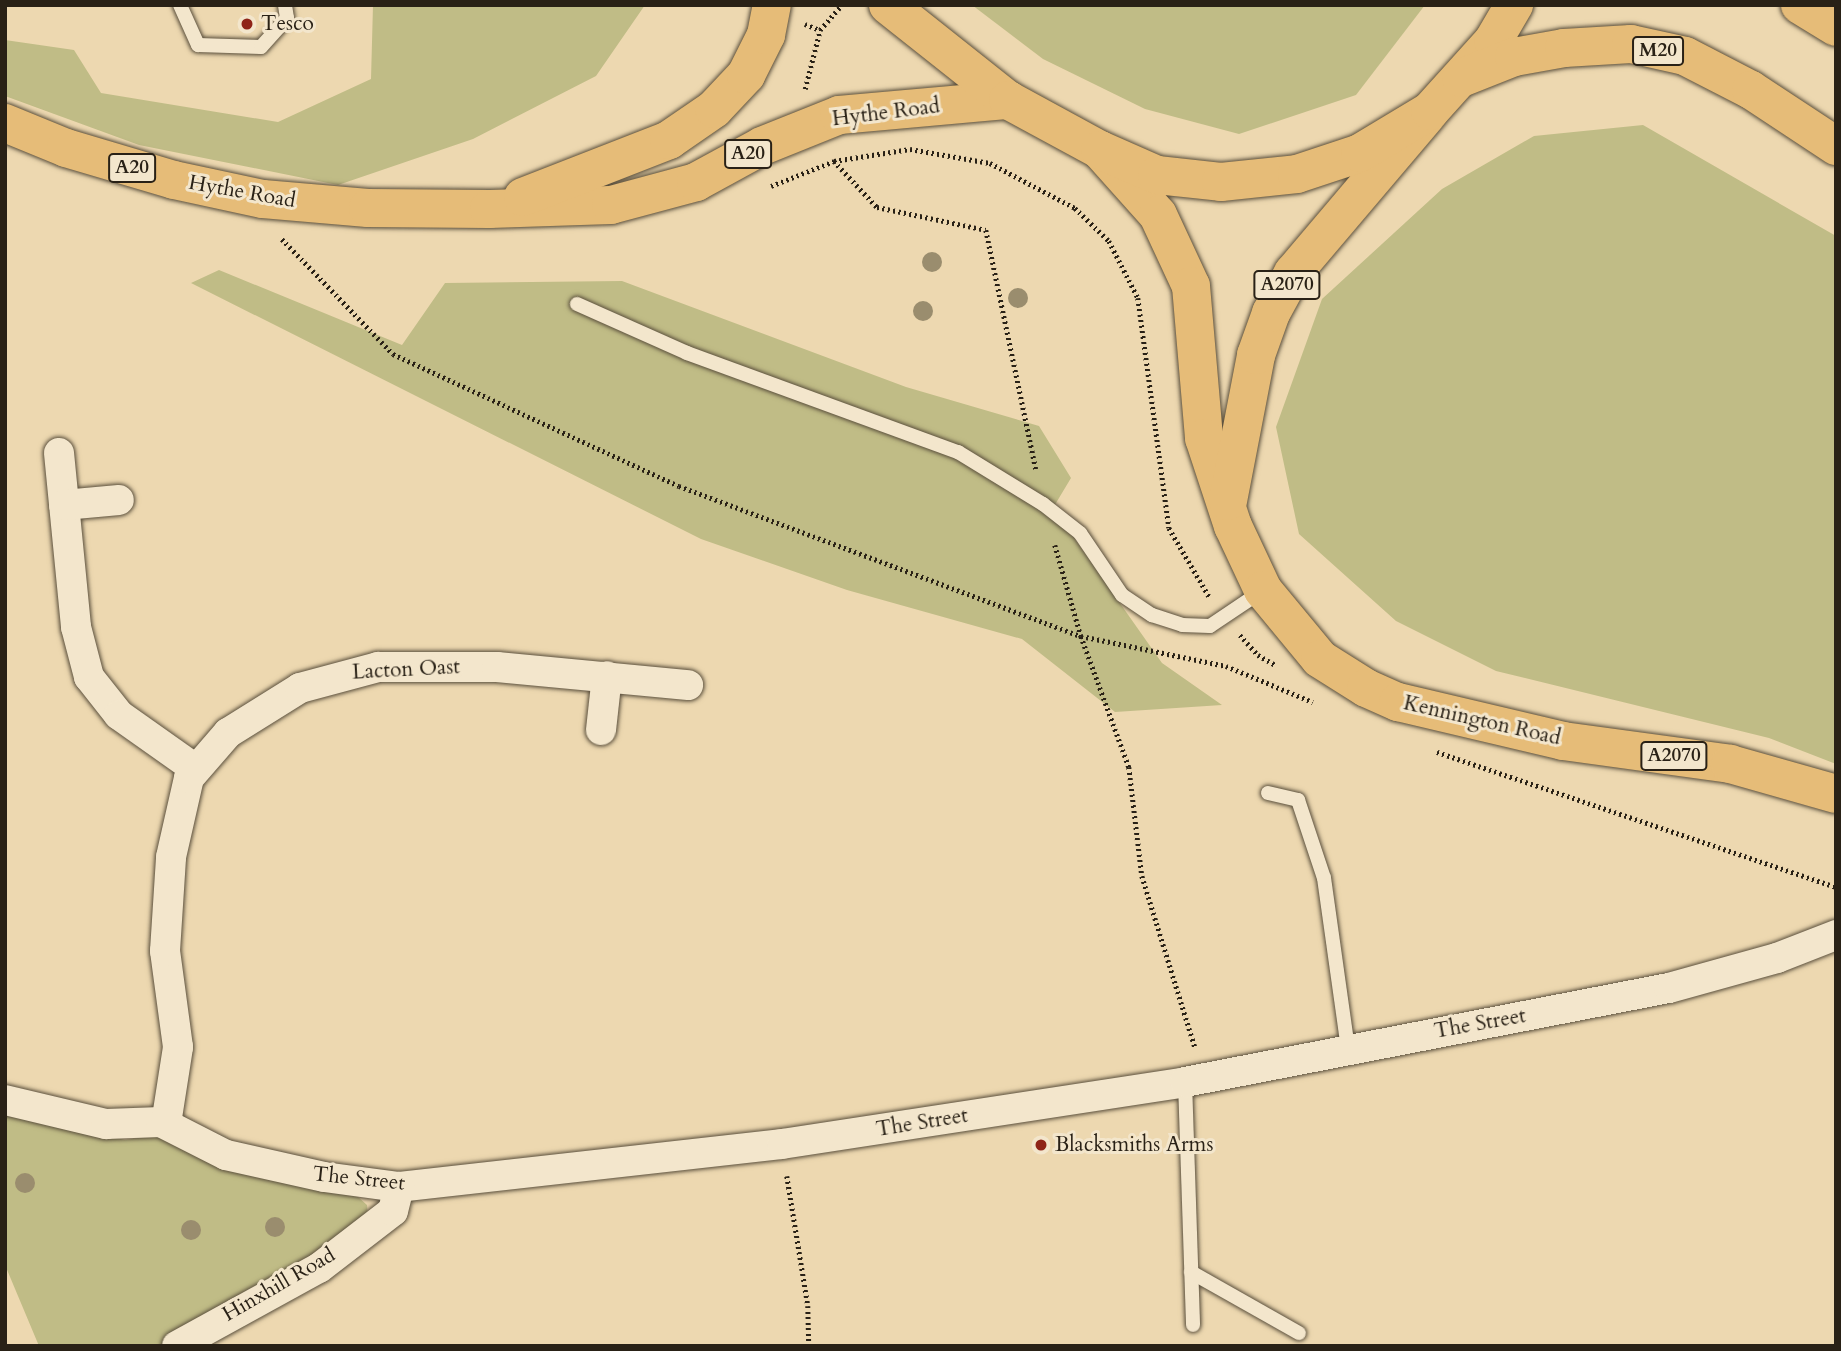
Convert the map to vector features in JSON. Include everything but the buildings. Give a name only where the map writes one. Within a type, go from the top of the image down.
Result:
[{"type":"main road","name":"Hythe Road","points":[[488,209],[614,164],[669,140],[714,109],[746,75],[766,35],[772,5]]},
{"type":"main road","points":[[888,5],[1008,100],[1100,150],[1170,176],[1221,182],[1297,174],[1360,153],[1430,111],[1493,41],[1514,5]]},
{"type":"main road","points":[[1800,5],[1836,27]]},
{"type":"main road","name":"M20","points":[[1461,78],[1514,57],[1564,48],[1631,44],[1685,56],[1751,90],[1836,146]]},
{"type":"main road","name":"Hythe Road","points":[[5,123],[66,148],[174,180],[263,199],[368,208],[488,209],[611,205],[696,182],[762,146],[839,115],[1008,100]]},
{"type":"main road","name":"Kennington Road","points":[[1228,501],[1256,355],[1271,313],[1293,273],[1430,111]]},
{"type":"main road","name":"Kennington Road","points":[[1100,150],[1158,215],[1191,286],[1203,439],[1228,501],[1233,526],[1263,590],[1320,659],[1366,688],[1398,702],[1563,741],[1730,764],[1836,794]]},
{"type":"street","points":[[59,453],[78,641],[92,684],[119,715],[194,768]]},
{"type":"street","points":[[64,505],[119,500]]},
{"type":"street","name":"Lacton Oast","points":[[166,1124],[178,1047],[165,951],[167,895],[179,810],[194,768],[214,745],[264,707],[334,675],[378,667],[425,665],[607,676],[688,685]]},
{"type":"street","points":[[601,730],[607,676]]},
{"type":"street","name":"The Street","points":[[5,1100],[106,1124],[166,1124],[226,1155],[324,1177],[399,1187],[782,1144],[1194,1080],[1348,1048],[1670,988],[1777,958],[1836,935]]},
{"type":"street","name":"Hinxhill Road","points":[[177,1346],[319,1268],[393,1211],[399,1187]]},
{"type":"lane","points":[[180,5],[198,45],[261,47],[287,18],[285,5]]},
{"type":"lane","points":[[578,304],[687,353],[958,452],[1043,504],[1080,533],[1122,595],[1152,615],[1182,625],[1210,626],[1223,614],[1263,590]]},
{"type":"lane","points":[[1268,793],[1298,800],[1324,878],[1348,1048]]},
{"type":"lane","points":[[1193,1325],[1191,1272],[1194,1080]]},
{"type":"lane","points":[[1191,1272],[1299,1333]]},
{"type":"path","points":[[1194,1080],[1142,876],[1129,767],[1081,636],[1043,504],[986,230],[877,207],[834,161],[910,149],[990,163],[1075,208],[1109,241],[1138,298],[1169,528],[1194,577],[1223,614],[1258,655],[1281,669]]},
{"type":"path","points":[[278,234],[393,354],[679,486],[1081,636],[1227,666],[1321,704]]},
{"type":"path","points":[[1424,748],[1836,887]]},
{"type":"path","points":[[782,1144],[808,1306],[809,1346]]},
{"type":"shaded area","points":[[373,5],[645,5],[596,76],[473,139],[338,185],[139,145],[5,96],[5,40],[74,50],[101,93],[278,122],[371,79]]},
{"type":"shaded area","points":[[972,5],[1425,5],[1356,95],[1239,134],[1145,109],[1043,59]]},
{"type":"shaded area","points":[[1643,125],[1836,236],[1836,764],[1769,738],[1496,671],[1396,621],[1299,534],[1276,427],[1322,299],[1442,189],[1534,136]]},
{"type":"shaded area","points":[[219,270],[402,345],[445,283],[622,281],[906,387],[1039,426],[1071,478],[1053,508],[1162,663],[1222,705],[1115,712],[1022,639],[847,590],[701,539],[191,283]]},
{"type":"shaded area","points":[[5,1111],[125,1140],[177,1132],[357,1196],[367,1205],[368,1217],[358,1230],[213,1309],[159,1346],[39,1346],[5,1265]]},
{"type":"place","name":"Tesco","points":[[247,24]]},
{"type":"place","name":"Blacksmiths Arms","points":[[1041,1145]]}]
